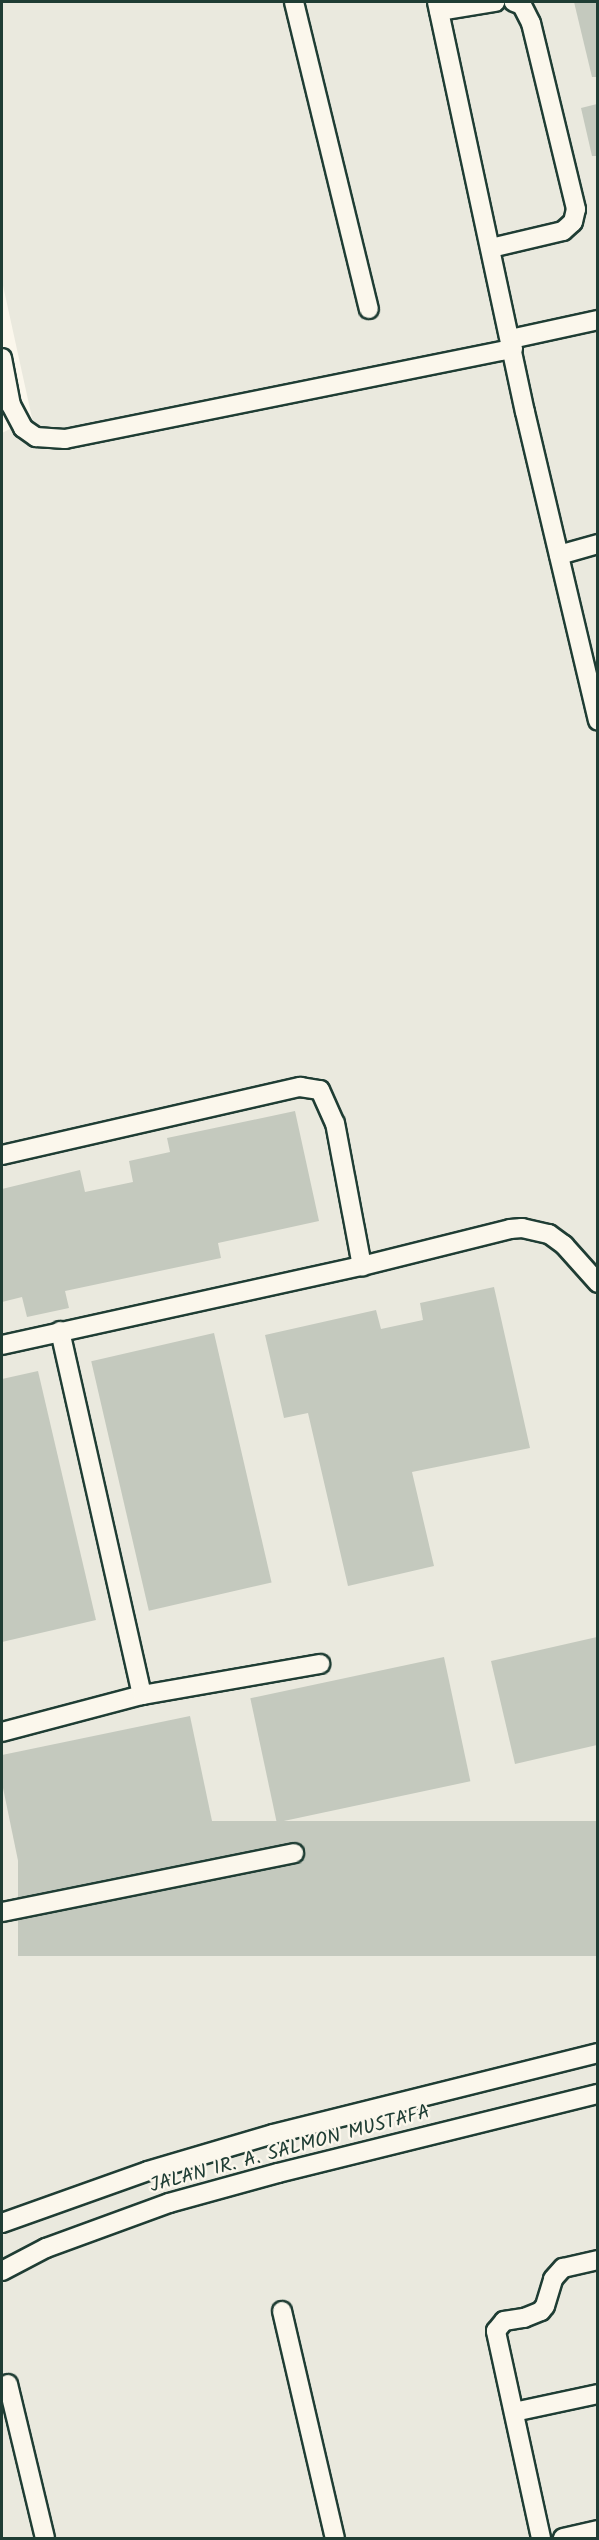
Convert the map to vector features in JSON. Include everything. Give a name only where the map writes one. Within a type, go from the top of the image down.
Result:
[{"type":"street","points":[[294,2],[369,309]]},
{"type":"street","points":[[495,2],[438,6],[597,720]]},
{"type":"street","points":[[491,248],[563,231],[573,222],[576,209],[531,23],[522,6],[514,2]]},
{"type":"street","points":[[2,358],[12,405],[23,428],[36,437],[65,439],[512,344],[597,320]]},
{"type":"street","points":[[559,555],[597,544]]},
{"type":"street","points":[[2,1155],[300,1087],[320,1090],[335,1123],[362,1266]]},
{"type":"street","points":[[2,1345],[362,1266],[510,1229],[522,1228],[549,1234],[564,1245],[597,1283]]},
{"type":"street","points":[[60,1331],[142,1695]]},
{"type":"street","points":[[2,1732],[142,1695],[320,1664]]},
{"type":"street","points":[[2,1912],[294,1853]]},
{"type":"street","name":"JALAN IR. A. SALMON MUSTAFA","points":[[2,2223],[148,2171],[273,2134],[597,2054]]},
{"type":"street","name":"JALAN IR. A. SALMON MUSTAFA","points":[[2,2271],[46,2248],[168,2203],[278,2173],[597,2094]]},
{"type":"street","points":[[541,2538],[496,2331],[498,2325],[504,2321],[524,2318],[541,2311],[546,2306],[554,2279],[562,2268],[597,2260]]},
{"type":"street","points":[[282,2311],[335,2538]]},
{"type":"street","points":[[8,2384],[45,2538]]},
{"type":"street","points":[[514,2412],[597,2394]]},
{"type":"street","points":[[563,2538],[597,2530]]},
{"type":"shaded area","points":[[2,2],[597,2],[597,2538],[2,2538],[2,433],[32,418],[2,281]]},
{"type":"building","points":[[574,2],[597,2],[597,77],[592,77]]},
{"type":"building","points":[[597,104],[597,156],[592,156],[581,108]]},
{"type":"building","points":[[295,1111],[319,1221],[218,1243],[221,1258],[65,1291],[69,1308],[27,1317],[22,1297],[2,1302],[2,1189],[80,1170],[85,1192],[133,1182],[129,1161],[170,1152],[167,1138]]},
{"type":"building","points":[[494,1287],[530,1448],[412,1472],[434,1566],[348,1586],[308,1413],[284,1418],[265,1335],[376,1310],[381,1329],[423,1320],[420,1303]]},
{"type":"building","points":[[214,1333],[272,1582],[149,1611],[91,1361]]},
{"type":"building","points":[[38,1371],[96,1620],[2,1642],[2,1379]]},
{"type":"building","points":[[597,1637],[597,1745],[515,1764],[491,1661]]},
{"type":"building","points":[[444,1657],[470,1781],[277,1822],[250,1698]]},
{"type":"building","points":[[190,1716],[216,1840],[22,1880],[2,1783],[2,1755]]},
{"type":"building","points":[[18,1821],[597,1821],[597,1956],[18,1956]]}]
